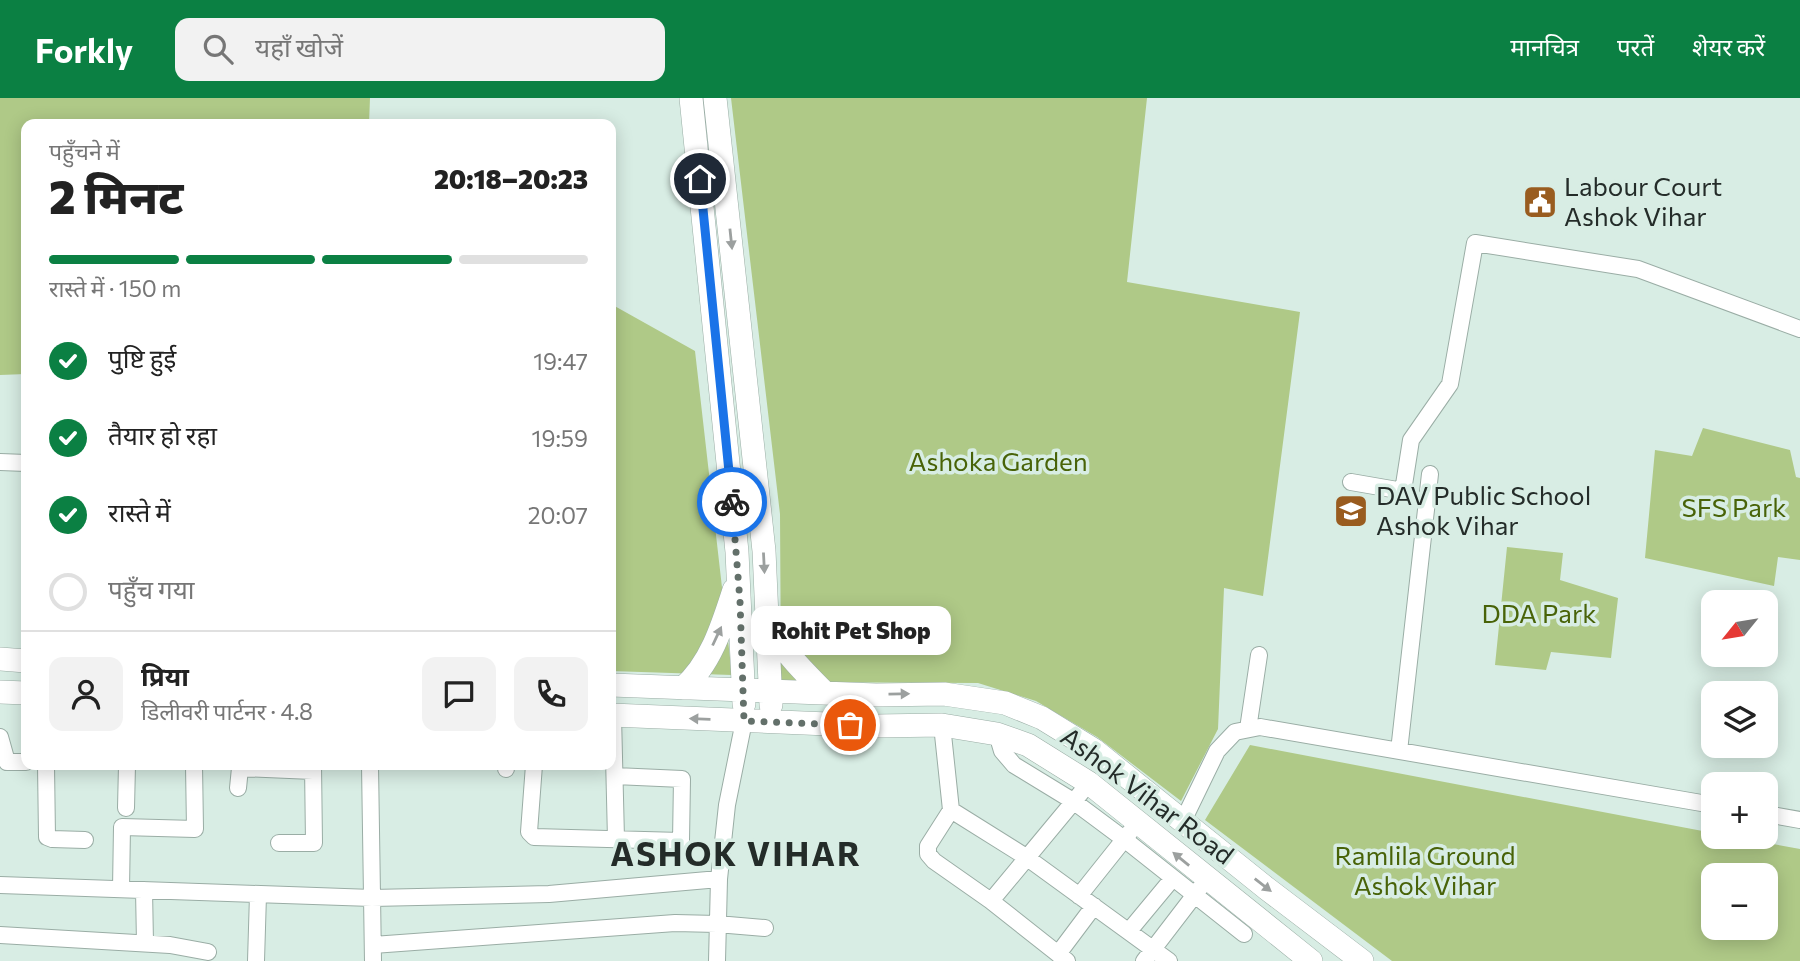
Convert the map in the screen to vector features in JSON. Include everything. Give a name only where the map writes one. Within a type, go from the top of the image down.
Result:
[{"type":"main road","points":[[691,98],[738,577],[744,721]]},
{"type":"main road","points":[[715,98],[764,551],[772,722]]},
{"type":"main road","points":[[683,688],[695,678],[719,632],[738,577]]},
{"type":"main road","points":[[767,622],[772,633],[795,662],[824,692]]},
{"type":"main road","points":[[0,659],[21,661]]},
{"type":"main road","name":"Ashok Vihar Road","points":[[616,685],[944,694],[1005,703],[1042,718],[1094,750],[1362,961]]},
{"type":"main road","points":[[0,692],[21,693]]},
{"type":"main road","name":"Ashok Vihar Road","points":[[616,715],[876,726],[942,725],[997,734],[1028,745],[1088,783],[1131,831],[1201,887],[1311,961]]},
{"type":"street","points":[[1351,482],[1403,491],[1412,440],[1450,384],[1475,243],[1638,269],[1800,329]]},
{"type":"street","points":[[0,462],[21,463]]},
{"type":"street","points":[[1399,751],[1430,474]]},
{"type":"street","points":[[1248,729],[1259,656]]},
{"type":"street","points":[[717,961],[719,879],[727,806],[744,721]]},
{"type":"street","points":[[942,725],[951,810],[928,846],[928,854],[1062,957],[1094,906]]},
{"type":"street","points":[[1183,821],[1217,751],[1235,733],[1260,727],[1701,803]]},
{"type":"street","points":[[997,734],[1002,751],[1014,765],[1073,801],[1131,831],[1173,878],[1201,887],[1244,934]]},
{"type":"street","points":[[0,737],[6,762],[21,762]]},
{"type":"street","points":[[46,770],[47,837],[85,840]]},
{"type":"street","points":[[126,808],[127,770]]},
{"type":"street","points":[[121,889],[122,827],[195,829],[194,770]]},
{"type":"street","points":[[239,788],[240,770]]},
{"type":"street","points":[[279,843],[314,843],[313,770]]},
{"type":"street","points":[[370,770],[373,953],[675,923],[765,928]]},
{"type":"street","points":[[534,770],[531,835],[681,841],[682,779],[615,776]]},
{"type":"street","points":[[615,770],[616,839]]},
{"type":"street","points":[[991,901],[1088,783]]},
{"type":"street","points":[[951,810],[1026,857],[1129,931],[1149,955],[1170,961]]},
{"type":"street","points":[[1778,816],[1800,820]]},
{"type":"street","points":[[1079,896],[1131,831]]},
{"type":"street","points":[[1129,931],[1173,878]]},
{"type":"street","points":[[0,885],[372,898],[549,894],[719,879]]},
{"type":"street","points":[[1149,955],[1201,887]]},
{"type":"street","points":[[144,890],[145,943]]},
{"type":"street","points":[[256,961],[258,895]]},
{"type":"street","points":[[0,936],[145,943],[208,952]]},
{"type":"green space","points":[[0,98],[370,98],[369,119],[21,119],[21,374],[0,375]]},
{"type":"green space","name":"Ashoka Garden","points":[[731,98],[1147,98],[1127,282],[1300,312],[1263,596],[1224,588],[1218,729],[1181,801],[1097,737],[1036,701],[978,683],[781,682],[780,514]]},
{"type":"green space","points":[[616,307],[695,351],[732,675],[616,671]]},
{"type":"green space","name":"SFS Park","points":[[1703,428],[1790,450],[1796,477],[1800,478],[1800,560],[1778,557],[1774,586],[1645,558],[1655,450],[1692,456]]},
{"type":"green space","name":"DDA Park","points":[[1507,547],[1563,553],[1560,580],[1618,598],[1611,658],[1551,652],[1546,670],[1495,665]]},
{"type":"green space","name":"Ramlila Ground Ashok Vihar","points":[[1250,745],[1701,831],[1701,849],[1778,849],[1778,845],[1800,849],[1800,961],[1392,961],[1205,820]]},
{"type":"way so far","points":[[732,502],[740,601],[744,721],[850,725]]},
{"type":"place","name":"Labour Court Ashok Vihar","points":[[1540,202]]},
{"type":"place","name":"DAV Public School Ashok Vihar","points":[[1351,511]]},
{"type":"place","name":"Rohit Pet Shop","points":[[850,725]]},
{"type":"district","name":"ASHOK VIHAR","points":[[736,854]]},
{"type":"route","points":[[700,179],[732,502]]}]
